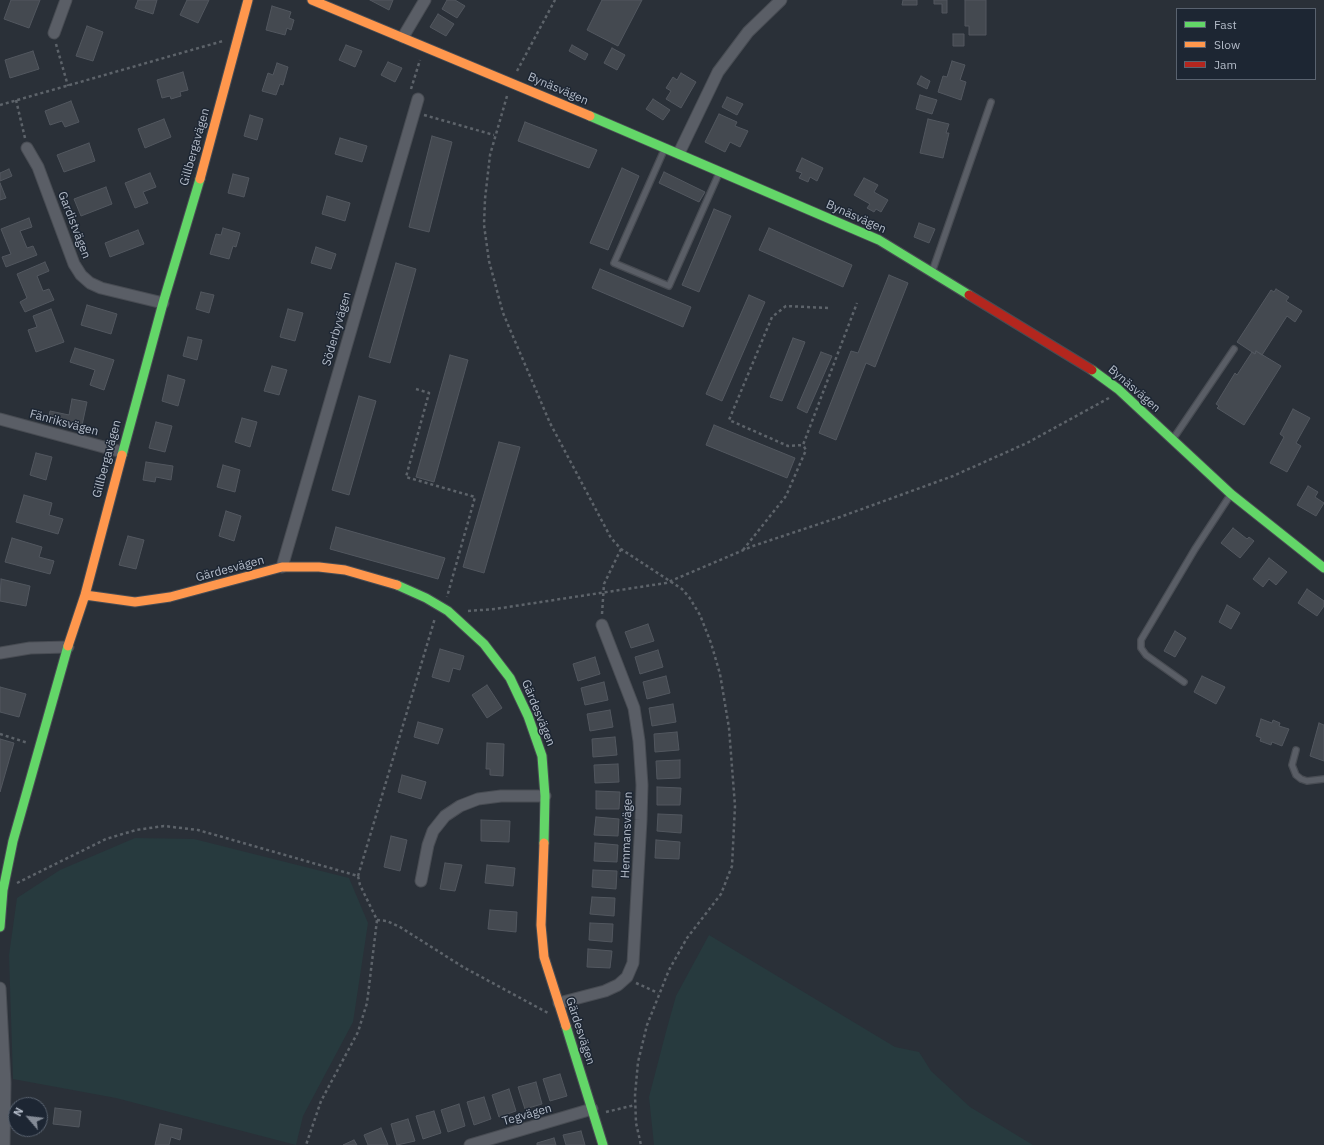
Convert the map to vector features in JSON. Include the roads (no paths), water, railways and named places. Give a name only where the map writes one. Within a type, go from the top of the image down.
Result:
[{"type":"street","points":[[54,33],[66,0]]},
{"type":"street","name":"Gillbergavägen","points":[[0,927],[3,890],[13,841],[68,647],[85,595],[122,452],[163,303],[213,135],[248,0]]},
{"type":"street","name":"Bynäsvägen","points":[[312,0],[665,147],[879,240],[1097,373],[1118,389],[1232,494],[1324,568]]},
{"type":"street","points":[[403,37],[425,0]]},
{"type":"street","points":[[679,153],[718,72],[748,32],[781,0]]},
{"type":"street","name":"Söderbyvägen","points":[[282,567],[418,99]]},
{"type":"street","name":"Gardistvägen","points":[[27,148],[38,167],[74,264],[81,275],[90,283],[101,288],[163,303]]},
{"type":"street","name":"Fänriksvägen","points":[[0,420],[122,452]]},
{"type":"street","name":"Gärdesvägen","points":[[85,595],[134,602],[152,600],[282,567],[319,567],[369,575],[444,604],[456,618],[484,644],[510,678],[528,716],[542,756],[545,796],[541,925],[544,957],[604,1145]]},
{"type":"street","name":"Hemmansvägen","points":[[560,1007],[618,985],[627,977],[633,963],[641,827],[642,785],[640,756],[634,708],[602,625]]},
{"type":"street","points":[[0,653],[30,648],[68,647]]},
{"type":"street","points":[[421,881],[428,845],[433,830],[445,816],[460,806],[478,799],[501,796],[545,796]]},
{"type":"street","points":[[0,988],[5,1083],[4,1145]]},
{"type":"street","name":"Tegvägen","points":[[470,1145],[593,1112]]},
{"type":"lane","points":[[932,272],[991,102]]},
{"type":"lane","points":[[665,147],[614,264],[669,286],[720,171]]},
{"type":"lane","points":[[1173,440],[1234,349]]},
{"type":"lane","points":[[1184,682],[1146,656],[1142,648],[1141,640],[1194,550],[1232,494]]},
{"type":"lane","points":[[1296,750],[1292,765],[1296,775],[1307,781],[1324,779]]}]
